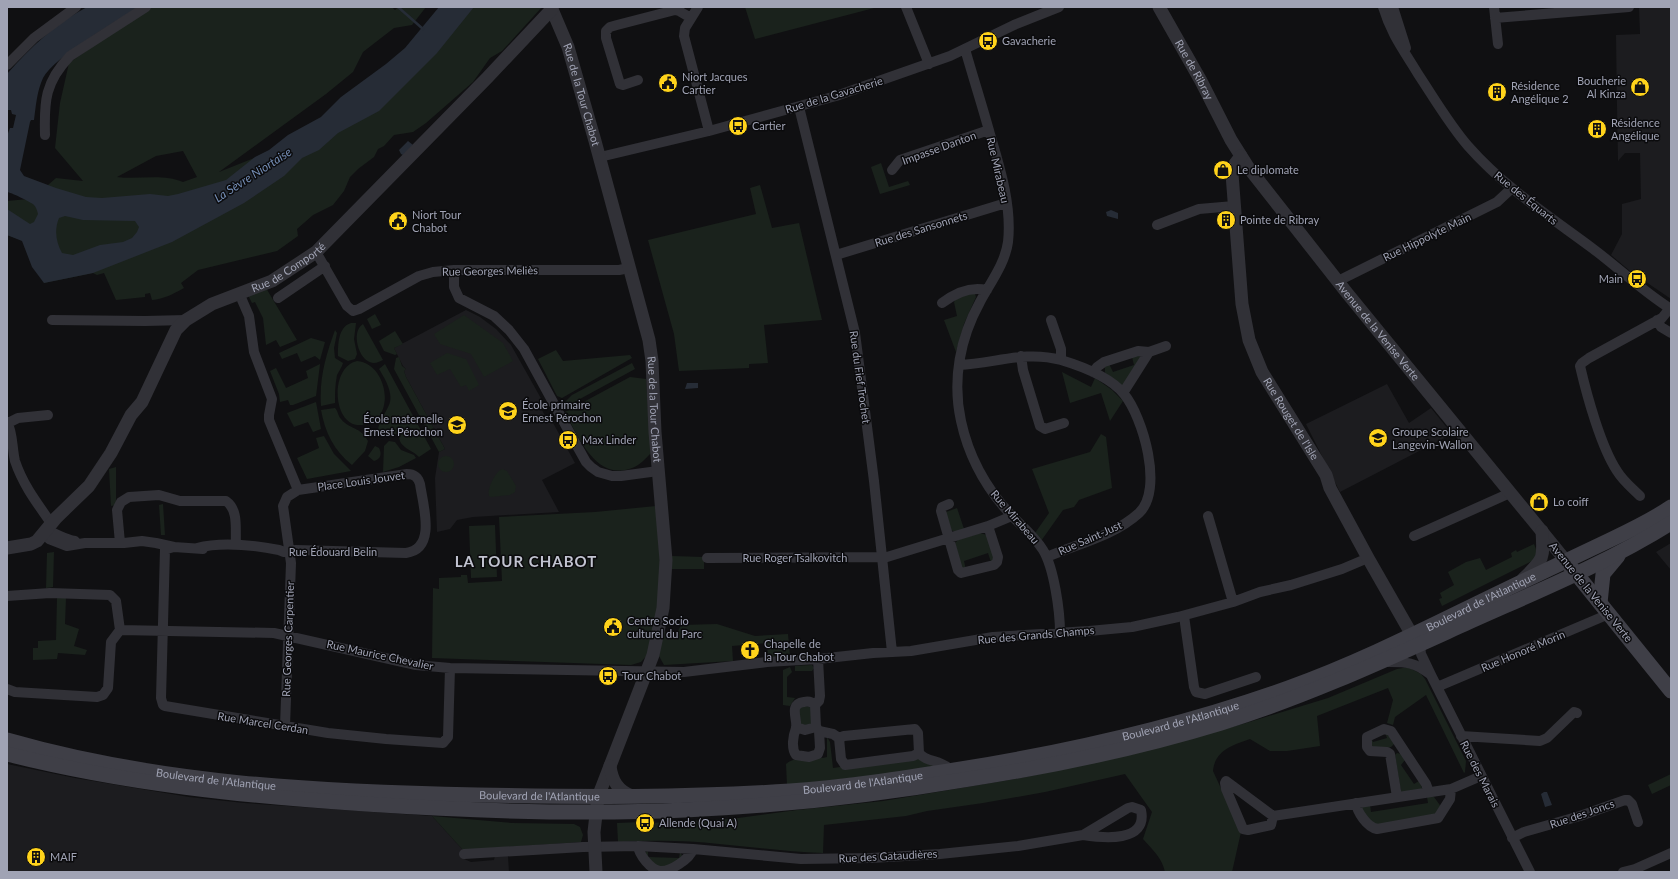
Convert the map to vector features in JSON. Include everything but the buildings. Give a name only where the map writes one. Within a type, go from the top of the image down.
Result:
[{"type":"main road","name":"Boulevard de l'Atlantique","points":[[7,754],[115,778],[236,794],[489,811],[595,812],[683,810],[814,800],[919,788],[1025,770],[1119,750],[1218,724],[1308,693],[1381,662],[1416,640],[1519,583],[1630,531],[1671,507]]},
{"type":"main road","name":"Boulevard de l'Atlantique","points":[[7,740],[37,749],[115,766],[152,772],[236,782],[350,791],[428,794],[598,797],[760,792],[819,788],[952,771],[1084,746],[1199,717],[1306,681],[1416,640],[1576,574],[1621,552],[1671,524]]},
{"type":"main road","points":[[1604,608],[1601,582],[1603,574],[1621,552]]},
{"type":"main road","name":"Avenue de la Venise Verte","points":[[1566,561],[1671,691]]},
{"type":"street","points":[[7,65],[34,38],[76,7]]},
{"type":"street","points":[[45,135],[45,110],[49,84],[62,65],[70,56],[146,7]]},
{"type":"street","points":[[698,7],[685,28],[684,36],[709,131]]},
{"type":"street","points":[[906,7],[929,64]]},
{"type":"street","name":"Rue de la Gavacherie","points":[[600,156],[709,131],[799,107],[929,64],[965,49],[1014,25],[1059,7]]},
{"type":"street","name":"Rue de Ribray","points":[[1159,7],[1201,81],[1227,133],[1245,161]]},
{"type":"street","name":"Rue des Équarts","points":[[1383,7],[1393,34],[1444,113],[1468,145],[1512,188],[1561,226],[1594,249],[1627,278],[1671,309]]},
{"type":"street","name":"Rue des Équarts","points":[[1393,7],[1410,60]]},
{"type":"street","points":[[1494,7],[1498,44]]},
{"type":"street","points":[[1495,18],[1629,7]]},
{"type":"street","name":"Rue de la Tour Chabot","points":[[551,8],[568,47],[600,156],[642,314],[652,361],[658,471],[666,560],[663,608],[659,630],[647,670],[598,797],[595,812],[594,847],[596,872]]},
{"type":"street","name":"Rue de Comporté","points":[[7,548],[32,544],[37,541],[48,526],[89,486],[111,453],[131,415],[142,402],[176,330],[186,320],[212,304],[272,281],[316,252],[487,78],[551,8]]},
{"type":"street","points":[[638,80],[624,85],[620,84],[606,38],[606,31],[617,25],[675,10],[691,18]]},
{"type":"street","name":"Rue Mirabeau","points":[[965,49],[999,167],[1009,227],[1008,243],[1001,264],[970,321],[962,345],[957,391],[958,405],[964,434],[981,475],[1012,516],[1039,543],[1047,557],[1052,576],[1060,633]]},
{"type":"street","name":"Rue du Fief Trochet","points":[[799,107],[855,333],[883,557],[892,652]]},
{"type":"street","name":"Impasse Danton","points":[[892,170],[900,160],[989,130]]},
{"type":"street","name":"Rue Rouget de l'Isle","points":[[1245,161],[1236,161],[1232,171],[1242,304],[1249,340],[1262,372],[1326,474],[1330,488],[1368,558],[1416,640]]},
{"type":"street","name":"Avenue de la Venise Verte","points":[[1245,161],[1338,281],[1566,561]]},
{"type":"street","name":"Rue Hippolyte Main","points":[[1338,281],[1497,202],[1512,188]]},
{"type":"street","name":"Rue des Sansonnets","points":[[836,255],[1006,203]]},
{"type":"street","points":[[1157,225],[1199,209],[1234,206]]},
{"type":"street","points":[[278,298],[325,266],[316,252]]},
{"type":"street","name":"Rue Georges Meliès","points":[[325,266],[347,306],[353,311],[420,276],[433,272],[454,270],[619,270],[629,268]]},
{"type":"street","points":[[454,270],[454,287],[459,298],[494,316],[509,330],[524,349],[586,462],[598,472],[612,476],[658,471]]},
{"type":"street","points":[[942,303],[952,295],[970,289],[987,290]]},
{"type":"street","points":[[239,293],[249,316],[254,352],[272,399],[269,420],[298,490],[287,497],[283,506],[289,551]]},
{"type":"street","points":[[1640,496],[1624,480],[1612,462],[1594,415],[1580,366],[1589,358],[1662,318],[1671,309]]},
{"type":"street","points":[[52,320],[145,322],[186,320]]},
{"type":"street","points":[[1051,320],[1060,349],[1061,360]]},
{"type":"street","points":[[1657,320],[1661,327],[1671,333]]},
{"type":"street","points":[[1093,372],[1104,362],[1138,351],[1149,352],[1166,346]]},
{"type":"street","points":[[1123,393],[1149,352]]},
{"type":"street","points":[[1021,356],[1023,370],[1040,426],[1045,429],[1064,423]]},
{"type":"street","name":"Rue Saint-Just","points":[[959,365],[1021,356],[1061,360],[1104,377],[1123,393],[1136,414],[1146,440],[1150,487],[1145,505],[1139,513],[1112,530],[1047,557]]},
{"type":"street","points":[[8,422],[18,418],[48,415]]},
{"type":"street","name":"Rue Édouard Belin","points":[[8,422],[11,460],[48,526],[49,539],[53,542],[72,546],[85,543],[122,543],[142,548],[197,548],[222,551],[251,547]]},
{"type":"street","name":"Place Louis Jouvet","points":[[298,490],[407,474],[415,476],[420,484],[426,536],[416,551]]},
{"type":"street","points":[[1414,536],[1510,493]]},
{"type":"street","points":[[122,543],[117,510],[121,502],[129,497],[159,495],[180,501],[226,501],[232,506],[234,513],[236,544]]},
{"type":"street","points":[[949,504],[942,507],[941,511],[958,570],[961,574],[994,565],[997,562],[998,557],[988,526]]},
{"type":"street","name":"Rue Roger Tsalkovitch","points":[[707,558],[883,557],[988,526],[1012,516]]},
{"type":"street","points":[[1208,516],[1233,602]]},
{"type":"street","name":"Rue de Comporté","points":[[7,544],[48,526]]},
{"type":"street","points":[[1519,583],[1542,559],[1542,531]]},
{"type":"street","name":"Rue Édouard Belin","points":[[197,548],[214,544],[236,544],[284,552],[296,550],[406,553],[416,551]]},
{"type":"street","name":"Rue Marcel Cerdan","points":[[170,548],[163,631],[161,698],[163,705],[168,708],[328,733],[371,738],[443,743],[448,737],[450,668]]},
{"type":"street","name":"Rue Georges Carpentier","points":[[285,726],[291,562],[289,551]]},
{"type":"street","name":"Rue des Grands Champs","points":[[647,670],[684,672],[767,662],[818,660],[920,650],[993,637],[1137,626],[1184,616],[1233,602],[1260,592],[1291,585],[1342,569],[1368,558]]},
{"type":"street","points":[[7,596],[50,593],[110,595],[116,601],[120,630],[111,642],[108,688],[103,695],[97,696],[14,692],[7,689]]},
{"type":"street","name":"Rue Honoré Morin","points":[[1437,687],[1604,608]]},
{"type":"street","points":[[1184,616],[1196,692],[1205,694],[1256,677]]},
{"type":"street","name":"Rue Maurice Chevalier","points":[[120,630],[274,633],[416,665],[450,668],[647,670]]},
{"type":"street","name":"Rue des Marais","points":[[1416,640],[1431,675],[1530,872]]},
{"type":"street","points":[[815,705],[807,702],[798,704],[794,709],[796,727],[793,735],[794,751],[799,756],[813,756],[818,754],[820,748],[815,705],[819,701],[820,696],[818,660]]},
{"type":"street","points":[[1381,662],[1409,662],[1422,668],[1431,675]]},
{"type":"street","points":[[1461,736],[1540,741],[1548,738],[1574,712],[1577,713]]},
{"type":"street","points":[[796,727],[805,730],[817,729],[833,734],[839,738]]},
{"type":"street","points":[[1390,754],[1387,752],[1370,751],[1367,747],[1367,737],[1386,728],[1391,731],[1426,784],[1429,792]]},
{"type":"street","points":[[839,738],[844,736],[915,729],[918,733],[919,753]]},
{"type":"street","points":[[839,738],[841,759],[845,765],[912,756],[919,753]]},
{"type":"street","points":[[1390,754],[1400,746]]},
{"type":"street","points":[[919,753],[928,759],[944,764],[952,771]]},
{"type":"street","points":[[1390,754],[1396,797]]},
{"type":"street","points":[[610,766],[614,782],[621,790],[632,796]]},
{"type":"street","points":[[1273,816],[1271,825],[1248,830],[1243,829],[1226,790],[1225,782],[1226,781],[1273,816],[1451,789],[1481,776]]},
{"type":"street","points":[[1356,803],[1358,812],[1372,828],[1376,829],[1438,818],[1450,799],[1451,789]]},
{"type":"street","name":"Rue des Joncs","points":[[1512,838],[1524,832],[1573,818],[1625,800],[1628,800],[1632,804],[1638,822]]},
{"type":"street","name":"Rue des Gataudières","points":[[464,854],[638,846],[692,849],[801,859],[871,858],[979,850],[1060,840],[1083,835],[1128,808],[1132,807],[1141,810],[1141,824],[1138,830],[1132,833],[1102,838],[1083,835]]},
{"type":"street","points":[[638,846],[641,855],[652,867],[661,871],[667,870],[684,860],[692,852],[692,849]]},
{"type":"street","points":[[1623,872],[1635,869],[1671,853]]},
{"type":"shaded area","points":[[149,7],[392,7],[395,10],[398,7],[426,7],[412,25],[394,28],[363,52],[353,72],[326,94],[219,172],[305,138],[471,7],[542,7],[502,51],[490,58],[473,82],[426,123],[413,132],[394,135],[384,146],[378,149],[374,157],[350,177],[344,191],[333,205],[313,215],[297,229],[298,236],[277,251],[198,270],[181,283],[184,288],[164,297],[152,300],[150,293],[145,294],[145,297],[116,300],[104,273],[97,275],[93,273],[44,283],[24,241],[7,235],[7,201],[39,198],[48,185],[56,178],[83,181],[55,148],[60,103],[69,63]],"holes":[[[183,151],[197,177],[183,182],[175,179],[159,177],[117,177],[156,156]]]},
{"type":"shaded area","points":[[745,7],[878,7],[755,39]]},
{"type":"shaded area","points":[[1639,7],[1671,7],[1671,299],[1630,271],[1611,255],[1622,234],[1622,204],[1641,199],[1640,153],[1625,153],[1618,161],[1616,35],[1640,34]]},
{"type":"shaded area","points":[[881,163],[889,187],[908,181],[910,185],[880,194],[871,167]]},
{"type":"shaded area","points":[[760,185],[772,228],[799,223],[822,320],[764,325],[768,363],[749,364],[749,368],[679,371],[674,334],[648,240],[756,214],[750,188]]},
{"type":"shaded area","points":[[266,288],[297,340],[280,347],[276,340],[266,345],[263,318],[255,302],[252,303],[248,295]]},
{"type":"shaded area","points":[[970,292],[975,294],[976,297],[964,324],[956,352],[944,320],[957,316],[954,302],[956,297]]},
{"type":"shaded area","points":[[466,310],[480,317],[496,329],[511,345],[543,402],[541,408],[548,422],[552,421],[575,463],[542,480],[559,512],[473,517],[457,520],[450,529],[437,532],[435,478],[439,452],[445,449],[406,377],[404,371],[406,369],[394,348]]},
{"type":"shaded area","points":[[375,314],[381,325],[372,329],[367,319]]},
{"type":"shaded area","points":[[464,315],[503,343],[513,361],[484,377],[471,354],[440,344],[434,334]]},
{"type":"shaded area","points":[[351,323],[356,323],[354,339],[357,354],[355,359],[348,361],[338,356],[338,347],[343,328]]},
{"type":"shaded area","points":[[363,324],[383,360],[375,363],[369,362],[360,353],[357,333]]},
{"type":"shaded area","points":[[335,330],[337,333],[334,348],[335,358],[343,363],[337,375],[335,386],[335,403],[321,406],[322,376]]},
{"type":"shaded area","points":[[395,331],[403,344],[394,348],[397,354],[395,355],[384,351],[379,341]]},
{"type":"shaded area","points":[[311,338],[325,342],[320,360],[315,356],[301,362],[297,353],[282,359],[279,353]]},
{"type":"shaded area","points":[[556,350],[563,361],[630,355],[632,358],[562,398],[557,396],[538,359]]},
{"type":"shaded area","points":[[447,353],[466,359],[479,385],[469,391],[466,385],[461,387],[450,369],[437,375],[430,363]]},
{"type":"shaded area","points":[[1137,354],[1140,356],[1141,360],[1125,385],[1120,386],[1105,373],[1105,366],[1109,364],[1113,372],[1134,365],[1132,357]]},
{"type":"shaded area","points":[[399,357],[402,366],[406,369],[404,371],[406,377],[445,449],[439,452],[394,369],[396,358]]},
{"type":"shaded area","points":[[357,361],[368,364],[376,372],[382,382],[385,393],[384,404],[380,414],[373,422],[362,425],[352,423],[345,417],[340,408],[338,396],[338,385],[342,374],[348,366]]},
{"type":"shaded area","points":[[632,363],[635,369],[567,406],[564,403],[572,395]]},
{"type":"shaded area","points":[[320,364],[316,396],[293,405],[290,405],[288,400],[280,402],[279,394],[270,371],[276,368],[286,388],[308,378],[306,371]]},
{"type":"shaded area","points":[[385,364],[431,449],[419,457],[403,445],[399,439],[399,434],[386,435],[378,429],[390,400],[390,391],[379,369]]},
{"type":"shaded area","points":[[1062,372],[1091,387],[1095,378],[1112,390],[1123,401],[1110,421],[1101,393],[1070,403]]},
{"type":"shaded area","points":[[630,377],[646,379],[651,453],[635,467],[619,471],[608,469],[598,463],[582,444],[565,412]]},
{"type":"shaded area","name":"Groupe Scolaire Langevin-Wallon","points":[[1387,384],[1409,423],[1431,408],[1452,434],[1340,492],[1306,424]]},
{"type":"shaded area","points":[[316,402],[321,429],[313,432],[308,422],[294,427],[287,413]]},
{"type":"shaded area","points":[[335,408],[340,418],[344,422],[362,433],[368,441],[365,451],[352,465],[335,447],[325,426],[321,410]]},
{"type":"shaded area","points":[[1101,434],[1106,437],[1112,488],[1079,500],[1074,507],[1063,510],[1041,541],[1035,533],[1049,513],[1032,469],[1090,452]]},
{"type":"shaded area","points":[[324,436],[334,454],[351,471],[307,479],[297,458],[319,448],[316,438]]},
{"type":"shaded area","points":[[389,441],[395,442],[401,450],[414,455],[416,458],[399,467],[383,472],[384,446]]},
{"type":"shaded area","points":[[375,446],[379,448],[381,454],[378,459],[374,461],[368,456]]},
{"type":"shaded area","points":[[446,456],[452,458],[454,464],[452,470],[446,472],[440,470],[438,464],[440,458]]},
{"type":"shaded area","points":[[116,467],[116,505],[111,506],[109,469]]},
{"type":"shaded area","points":[[502,469],[507,471],[516,486],[515,492],[510,495],[491,497],[489,496],[490,485],[494,477]]},
{"type":"shaded area","points":[[163,504],[165,535],[161,535],[159,505]]},
{"type":"shaded area","points":[[656,506],[661,557],[660,595],[650,652],[641,662],[631,665],[432,658],[433,588],[439,589],[439,578],[461,577],[461,575],[467,575],[468,583],[502,581],[499,517],[595,512]]},
{"type":"shaded area","points":[[957,508],[964,529],[955,532],[951,530],[946,512]]},
{"type":"shaded area","points":[[495,525],[497,577],[471,578],[469,526]]},
{"type":"shaded area","points":[[980,533],[987,535],[995,558],[991,562],[988,553],[964,561],[966,570],[962,570],[955,543],[958,540]]},
{"type":"shaded area","points":[[1671,543],[1671,570],[1656,552]]},
{"type":"shaded area","points":[[1534,544],[1537,552],[1534,560],[1442,606],[1439,599],[1442,598],[1440,593],[1454,585],[1448,572],[1466,562],[1480,558],[1486,570],[1512,557],[1511,553],[1516,550],[1517,552]]},
{"type":"shaded area","points":[[54,552],[53,587],[46,588],[47,553]]},
{"type":"shaded area","points":[[671,556],[704,557],[704,569],[671,569]]},
{"type":"shaded area","points":[[57,598],[66,598],[65,624],[79,629],[74,646],[87,650],[85,655],[58,653],[57,659],[33,660],[33,648],[38,648],[38,641],[56,640]]},
{"type":"shaded area","points":[[717,624],[755,636],[788,634],[790,656],[768,657],[767,643],[732,646],[733,661],[664,665],[659,656],[663,632],[678,631],[681,625]]},
{"type":"shaded area","points":[[812,665],[814,668],[812,671],[795,671],[795,666]]},
{"type":"shaded area","points":[[790,667],[792,672],[787,677],[787,697],[795,698],[790,706],[783,705],[783,670]]},
{"type":"shaded area","points":[[1408,667],[1421,674],[1425,679],[1466,761],[1465,772],[1464,773],[1426,695],[1395,717],[1393,725],[1387,723],[1393,700],[1388,688],[1317,716],[1320,746],[1287,751],[1270,751],[1250,739],[1231,746],[1217,758],[1213,771],[1241,832],[1232,872],[1165,872],[1159,858],[1143,839],[1152,812],[1125,774],[1045,792],[983,803],[927,811],[906,816],[824,825],[823,853],[784,851],[694,842],[618,842],[617,823],[641,822],[642,825],[650,823],[731,819],[883,801],[1021,778],[1134,754],[1246,723],[1328,698],[1397,669]]},
{"type":"shaded area","points":[[803,705],[812,708],[811,726],[799,724],[799,708]]},
{"type":"shaded area","points":[[1385,732],[1395,743],[1391,747],[1372,750],[1371,737],[1373,742],[1387,738]]},
{"type":"shaded area","points":[[827,737],[830,742],[833,768],[919,756],[938,765],[913,771],[787,785],[786,764],[800,758],[827,757]]},
{"type":"shaded area","points":[[1397,753],[1401,754],[1405,760],[1401,765],[1414,784],[1419,781],[1423,790],[1401,792],[1395,755]]},
{"type":"shaded area","name":"MAIF","points":[[7,764],[75,778],[189,797],[244,803],[432,816],[463,850],[464,859],[471,862],[494,860],[495,856],[508,856],[509,872],[7,872]]},
{"type":"shaded area","points":[[1671,774],[1671,785],[1652,794],[1648,785]]},
{"type":"shaded area","points":[[1432,796],[1442,808],[1438,815],[1376,826],[1361,811],[1362,806],[1370,805],[1371,812],[1428,803],[1427,797]]},
{"type":"shaded area","points":[[432,816],[512,823],[574,824],[580,827],[583,835],[581,842],[463,850]]},
{"type":"shaded area","points":[[648,851],[648,857],[679,858],[680,852],[683,857],[669,867],[658,868],[645,856],[644,853]]},
{"type":"water","name":"La Sèvre Niortaise","points":[[87,7],[138,7],[101,30],[73,50],[50,69],[43,78],[38,93],[34,120],[31,120],[30,122],[20,170],[24,176],[56,188],[86,197],[102,198],[150,194],[168,196],[226,180],[255,157],[269,150],[288,135],[321,117],[341,97],[405,48],[439,7],[474,7],[437,53],[379,111],[338,133],[319,150],[302,158],[284,176],[244,203],[172,242],[93,273],[44,283],[32,267],[22,241],[7,235],[7,209],[30,224],[34,222],[38,214],[32,204],[7,192],[7,136],[10,128],[13,128],[16,115],[12,114],[11,110],[7,110],[7,74],[54,28]],"holes":[[[65,216],[83,220],[135,221],[139,227],[132,238],[123,242],[100,245],[73,255],[62,253],[56,236],[59,218]]]},
{"type":"water","points":[[408,141],[413,145],[403,155],[399,150]]},
{"type":"water","points":[[1111,210],[1118,213],[1118,219],[1107,216],[1106,212]]},
{"type":"water","points":[[687,383],[698,383],[698,388],[685,389]]},
{"type":"water","points":[[1547,792],[1552,805],[1545,807],[1541,794]]},
{"type":"waterway","points":[[398,7],[423,29]]},
{"type":"place","name":"Gavacherie","points":[[988,41]]},
{"type":"place","name":"Niort Jacques Cartier","points":[[668,83]]},
{"type":"place","name":"Boucherie Al Kinza","points":[[1640,87]]},
{"type":"place","name":"Résidence Angélique 2","points":[[1497,92]]},
{"type":"place","name":"Cartier","points":[[738,126]]},
{"type":"place","name":"Résidence Angélique","points":[[1597,129]]},
{"type":"place","name":"Le diplomate","points":[[1223,170]]},
{"type":"place","name":"Pointe de Ribray","points":[[1226,220]]},
{"type":"place","name":"Niort Tour Chabot","points":[[398,221]]},
{"type":"place","name":"Main","points":[[1637,279]]},
{"type":"place","name":"École primaire Ernest Pérochon","points":[[508,411]]},
{"type":"place","name":"École maternelle Ernest Pérochon","points":[[457,425]]},
{"type":"place","name":"Groupe Scolaire Langevin-Wallon","points":[[1378,438]]},
{"type":"place","name":"Max Linder","points":[[568,440]]},
{"type":"place","name":"Lo coiff","points":[[1539,502]]},
{"type":"place","name":"Centre Socio culturel du Parc","points":[[613,627]]},
{"type":"place","name":"Chapelle de la Tour Chabot","points":[[750,650]]},
{"type":"place","name":"Tour Chabot","points":[[608,676]]},
{"type":"place","name":"Allende (Quai A)","points":[[645,823]]},
{"type":"place","name":"MAIF","points":[[36,857]]},
{"type":"district","name":"LA TOUR CHABOT","points":[[526,562]]}]
